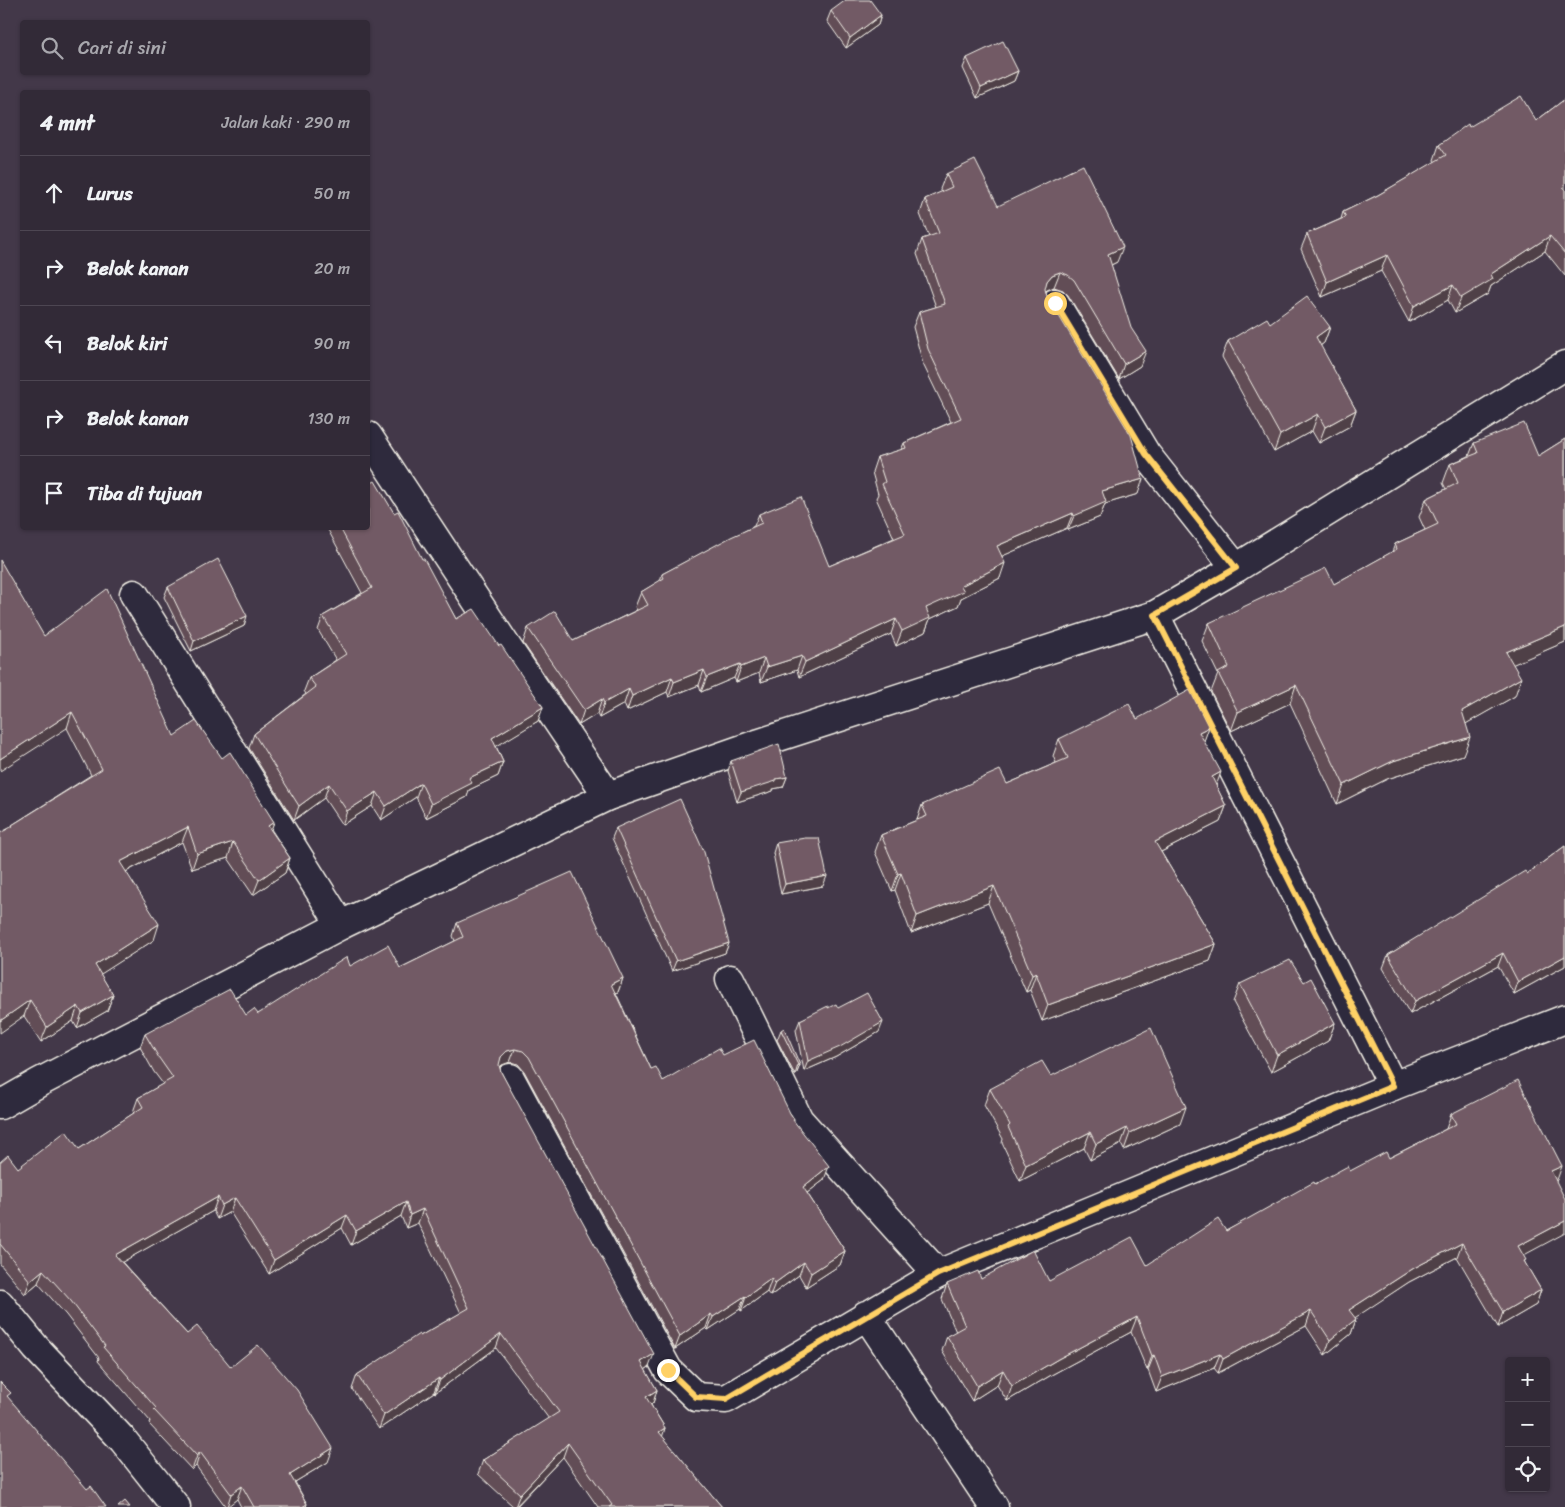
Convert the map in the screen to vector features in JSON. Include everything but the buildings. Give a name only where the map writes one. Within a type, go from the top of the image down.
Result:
[{"type":"street","points":[[1055,303],[1146,454],[1236,568]]},
{"type":"street","points":[[0,1105],[49,1077],[341,925],[608,796],[760,743],[1155,615],[1236,568],[1565,365]]},
{"type":"street","points":[[370,439],[608,796]]},
{"type":"street","points":[[134,594],[341,925]]},
{"type":"street","points":[[1155,615],[1393,1086]]},
{"type":"street","points":[[730,979],[799,1120],[938,1274]]},
{"type":"street","points":[[510,1078],[668,1370],[696,1397],[726,1399],[938,1274],[1393,1086],[1565,1020]]},
{"type":"street","points":[[0,1304],[36,1348],[123,1440],[176,1507]]},
{"type":"street","points":[[866,1315],[994,1507]]},
{"type":"route","points":[[668,1370],[696,1397],[726,1399],[938,1274],[1393,1086],[1155,615],[1236,568],[1146,454],[1055,303]]}]
